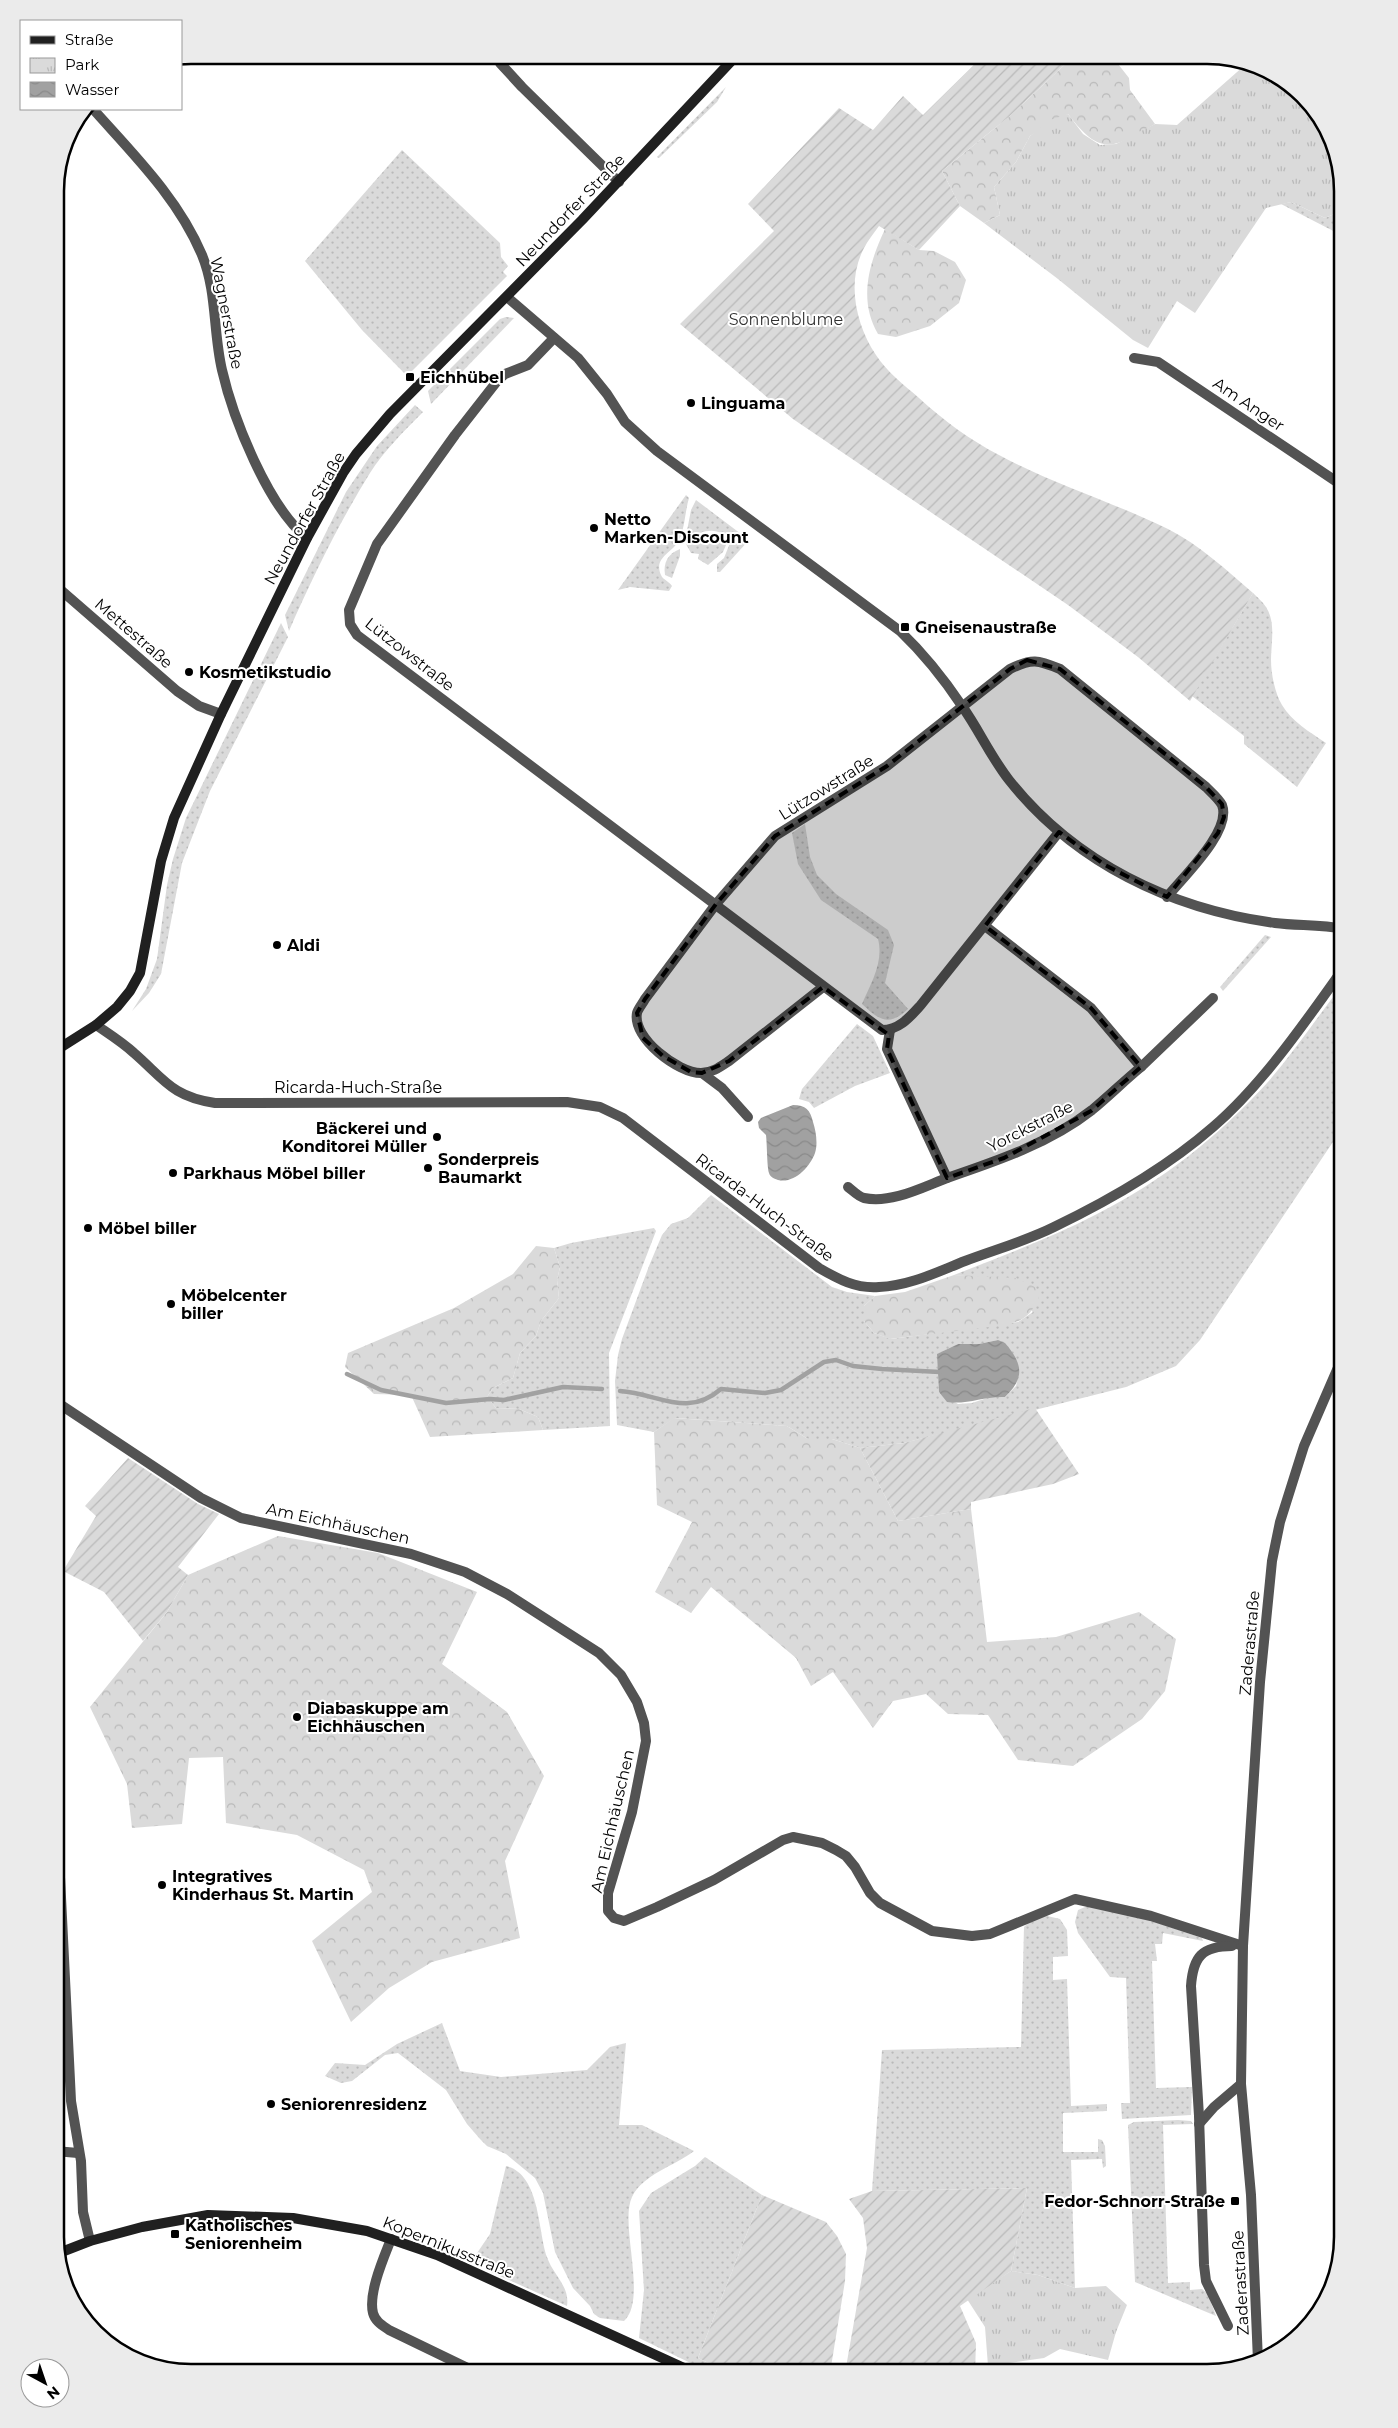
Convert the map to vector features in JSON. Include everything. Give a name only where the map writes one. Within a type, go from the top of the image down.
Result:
[{"type":"street","points":[[501,64],[619,182]]},
{"type":"street","name":"Neundorfer Straße","points":[[64,1045],[96,1025],[122,1002],[140,973],[161,861],[174,818],[221,714],[307,538],[343,473],[356,454],[390,414],[619,182],[729,64]]},
{"type":"street","name":"Wagnerstraße","points":[[95,110],[158,182],[188,227],[202,256],[211,286],[222,370],[251,453],[270,490],[295,527],[307,538]]},
{"type":"street","points":[[507,297],[578,358],[607,394],[625,422],[657,450],[900,631],[920,651],[963,707],[1009,779],[1059,832],[1105,865],[1167,897],[1258,920],[1334,929]]},
{"type":"street","name":"Lützowstraße","points":[[554,338],[528,365],[505,374],[498,380],[455,435],[377,544],[349,610],[350,624],[357,635],[716,904],[823,987],[886,1030]]},
{"type":"street","name":"Am Anger","points":[[1134,358],[1158,362],[1334,480]]},
{"type":"street","name":"Mettestraße","points":[[64,592],[177,691],[199,706],[221,714]]},
{"type":"street","points":[[963,707],[1010,669],[1027,660],[1040,661],[1060,669],[1206,787],[1222,804],[1224,817],[1218,834],[1167,897]]},
{"type":"street","name":"Lützowstraße","points":[[748,1117],[722,1088],[702,1074],[691,1072],[663,1056],[644,1038],[638,1027],[637,1013],[716,904],[775,836],[887,766],[963,707]]},
{"type":"street","points":[[947,1178],[887,1049],[886,1030],[909,1018],[920,1006],[1059,832]]},
{"type":"street","points":[[985,926],[1091,1008],[1141,1067]]},
{"type":"street","name":"Ricarda-Huch-Straße","points":[[96,1025],[134,1053],[172,1089],[193,1100],[215,1103],[567,1102],[600,1107],[623,1118],[819,1268],[846,1283],[878,1288],[911,1282],[1052,1228],[1134,1184],[1170,1161],[1215,1126],[1262,1075],[1334,981]]},
{"type":"street","points":[[702,1074],[715,1070],[729,1061],[823,987]]},
{"type":"street","name":"Yorckstraße","points":[[848,1187],[862,1198],[904,1194],[1004,1158],[1057,1132],[1091,1111],[1141,1067],[1213,998]]},
{"type":"street","name":"Zaderastraße","points":[[1258,2353],[1252,2215],[1241,2084],[1243,1946],[1257,1725],[1272,1561],[1291,1483],[1304,1446],[1334,1377]]},
{"type":"street","name":"Am Eichhäuschen","points":[[64,1407],[201,1498],[241,1518],[411,1554],[465,1572],[507,1594],[599,1653],[621,1675],[637,1702],[644,1723],[646,1741],[632,1812],[608,1893],[608,1911],[614,1918],[624,1921],[657,1908],[714,1880],[783,1840],[793,1837],[822,1843],[841,1853],[855,1867],[870,1893],[880,1903],[932,1931],[972,1936],[990,1934],[1075,1899],[1151,1916],[1243,1946]]},
{"type":"street","name":"Zaderastraße","points":[[1228,2326],[1206,2281],[1191,1986],[1192,1969],[1198,1957],[1216,1946],[1243,1946]]},
{"type":"street","points":[[64,1959],[71,2102],[80,2161],[83,2212],[90,2241]]},
{"type":"street","points":[[1199,2124],[1214,2107],[1241,2084]]},
{"type":"street","points":[[64,2152],[78,2153]]},
{"type":"street","name":"Kopernikusstraße","points":[[65,2251],[90,2241],[161,2222],[208,2215],[293,2218],[367,2231],[437,2255],[677,2364]]},
{"type":"street","points":[[391,2239],[373,2298],[373,2313],[377,2322],[389,2330],[459,2364]]},
{"type":"highlighted area","points":[[1027,660],[1060,669],[1206,787],[1222,804],[1224,817],[1218,833],[1167,897],[1105,865],[1059,832],[985,926],[1091,1008],[1141,1067],[1091,1111],[1004,1158],[947,1178],[887,1049],[889,1035],[823,987],[729,1061],[702,1073],[691,1072],[663,1056],[643,1038],[637,1013],[645,999],[716,904],[775,836],[887,766],[1010,669]]},
{"type":"green space","name":"Sonnenblume","points":[[975,64],[1065,64],[1011,115],[942,171],[960,206],[919,250],[879,226],[866,245],[859,261],[855,275],[856,303],[863,330],[876,355],[885,367],[947,422],[988,449],[1020,465],[1180,535],[1212,558],[1253,593],[1190,701],[1138,657],[1068,605],[793,419],[680,324],[774,231],[748,204],[839,108],[873,130],[903,96],[923,115]]},
{"type":"green space","points":[[1065,64],[1118,64],[1129,78],[1130,90],[1155,124],[1117,143],[1099,143],[1079,128],[1068,114],[1030,136],[1016,162],[994,187],[1000,215],[984,223],[960,206],[942,171],[1011,115]]},
{"type":"green space","points":[[1241,68],[1278,85],[1303,107],[1313,120],[1328,150],[1334,182],[1334,214],[1325,218],[1291,202],[1266,208],[1195,313],[1177,301],[1148,348],[1133,340],[1058,279],[984,223],[1000,215],[994,187],[1016,162],[1030,136],[1050,120],[1068,114],[1083,134],[1100,145],[1116,144],[1155,124],[1177,125]]},
{"type":"green space","points":[[726,87],[717,102],[659,158],[657,157]]},
{"type":"green space","points":[[402,150],[500,243],[501,257],[508,266],[503,272],[507,276],[407,376],[362,330],[305,261]]},
{"type":"green space","points":[[1291,202],[1325,218],[1334,214],[1334,231],[1281,204]]},
{"type":"green space","points":[[885,229],[919,250],[934,251],[955,262],[966,280],[959,303],[930,326],[896,337],[878,334],[868,308],[867,295],[870,268]]},
{"type":"green space","points":[[506,317],[514,318],[431,404],[428,391],[500,319]]},
{"type":"green space","points":[[415,405],[423,412],[388,449],[370,473],[326,551],[289,631],[285,615],[346,492],[377,446]]},
{"type":"green space","points":[[686,495],[689,498],[681,535],[676,544],[662,559],[659,569],[662,577],[672,586],[669,591],[630,587],[618,590]]},
{"type":"green space","points":[[696,500],[749,540],[720,572],[717,572],[717,564],[724,558],[730,543],[726,537],[716,531],[705,531],[687,538],[686,536],[691,510]]},
{"type":"green space","points":[[706,535],[722,537],[726,545],[723,552],[708,565],[698,559],[699,554],[691,553],[686,544]]},
{"type":"green space","points":[[680,549],[680,556],[672,578],[665,575],[666,562],[672,553]]},
{"type":"green space","points":[[1253,593],[1265,605],[1271,619],[1272,671],[1275,689],[1280,700],[1286,711],[1296,722],[1326,743],[1297,787],[1244,744],[1244,736],[1192,696]]},
{"type":"green space","points":[[281,623],[288,637],[210,791],[182,863],[161,974],[149,993],[132,1011],[146,989],[157,959],[167,885],[186,818]]},
{"type":"green space","points":[[805,824],[810,857],[817,875],[836,894],[888,930],[894,945],[885,983],[908,1009],[895,1018],[890,1020],[879,1017],[862,1004],[878,964],[878,939],[821,900],[798,864],[792,833]]},
{"type":"green space","points":[[1265,935],[1271,937],[1223,991],[1220,987]]},
{"type":"green space","points":[[1334,996],[1334,1140],[1200,1340],[1176,1366],[1126,1387],[904,1443],[860,1448],[832,1439],[808,1439],[787,1426],[675,1418],[654,1432],[617,1425],[615,1381],[618,1355],[649,1266],[662,1235],[671,1224],[688,1218],[711,1195],[832,1287],[847,1292],[875,1296],[864,1306],[864,1321],[874,1333],[891,1339],[1018,1322],[1033,1312],[999,1279],[954,1275],[1080,1223],[1144,1187],[1188,1156],[1249,1103]],"holes":[[[998,1340],[1019,1374],[1016,1386],[1005,1397],[990,1397],[972,1403],[958,1404],[939,1392],[938,1354],[958,1344],[979,1344]]]},
{"type":"green space","points":[[857,1024],[873,1036],[890,1073],[855,1086],[814,1108],[809,1102],[799,1099],[802,1089]]},
{"type":"green space","points":[[654,1228],[656,1231],[609,1353],[610,1426],[543,1430],[538,1417],[519,1409],[496,1408],[487,1397],[493,1388],[513,1378],[520,1353],[536,1336],[541,1321],[559,1298],[557,1280],[560,1267],[554,1248],[571,1243]]},
{"type":"green space","points":[[536,1246],[554,1248],[560,1267],[557,1280],[559,1298],[541,1321],[536,1336],[520,1353],[513,1378],[493,1388],[487,1397],[496,1408],[519,1409],[538,1417],[543,1430],[430,1437],[411,1395],[374,1394],[345,1367],[348,1353],[454,1308],[513,1274]]},
{"type":"green space","points":[[954,1275],[1016,1278],[1035,1287],[1039,1297],[1027,1316],[1006,1325],[890,1339],[874,1333],[864,1321],[864,1306],[875,1296],[905,1292]]},
{"type":"green space","points":[[1035,1408],[1079,1474],[1053,1484],[971,1502],[971,1509],[898,1521],[860,1448],[904,1443]]},
{"type":"green space","points":[[674,1418],[787,1426],[808,1439],[832,1439],[860,1448],[898,1521],[971,1509],[987,1642],[1056,1637],[1139,1612],[1176,1639],[1165,1691],[1142,1719],[1073,1766],[1018,1760],[988,1715],[948,1714],[926,1694],[893,1701],[873,1728],[833,1672],[811,1686],[796,1658],[711,1587],[691,1613],[655,1592],[692,1522],[657,1505],[654,1432]]},
{"type":"green space","points":[[128,1458],[198,1504],[219,1514],[178,1567],[188,1575],[167,1612],[143,1641],[104,1592],[64,1572],[96,1516],[85,1506]]},
{"type":"green space","points":[[278,1536],[378,1553],[477,1592],[442,1664],[507,1712],[544,1776],[505,1861],[520,1938],[432,1962],[389,1988],[351,2022],[312,1941],[372,1892],[364,1870],[297,1835],[226,1823],[223,1757],[189,1758],[182,1824],[132,1828],[127,1784],[90,1707],[167,1612],[188,1575]]},
{"type":"green space","points":[[1090,1905],[1132,1914],[1202,1938],[1203,1941],[1163,1933],[1162,1944],[1155,1944],[1157,1961],[1152,1961],[1156,2088],[1192,2087],[1191,2115],[1122,2119],[1121,2103],[1130,2103],[1126,1978],[1110,1977],[1078,1933],[1075,1922],[1078,1910]]},
{"type":"green space","points":[[1043,1915],[1060,1919],[1067,1930],[1068,1956],[1053,1957],[1053,1980],[1067,1979],[1071,2106],[1107,2104],[1107,2111],[1063,2113],[1063,2152],[1098,2152],[1098,2139],[1102,2140],[1105,2146],[1106,2166],[1103,2168],[1102,2159],[1071,2160],[1075,2288],[1038,2275],[1011,2271],[1027,2188],[872,2191],[882,2050],[1021,2047],[1024,1927],[1032,1919]]},
{"type":"green space","points":[[442,2023],[460,2071],[501,2077],[587,2070],[610,2047],[626,2043],[619,2125],[642,2125],[694,2151],[651,2176],[637,2189],[632,2197],[629,2209],[629,2225],[634,2296],[631,2310],[624,2321],[600,2318],[594,2314],[590,2306],[573,2288],[555,2252],[543,2193],[535,2178],[506,2154],[487,2146],[467,2124],[446,2090],[398,2053],[385,2055],[352,2081],[341,2083],[325,2076],[335,2063],[365,2065],[397,2044]]},
{"type":"green space","points":[[1191,2121],[1193,2124],[1163,2125],[1168,2283],[1190,2282],[1190,2290],[1202,2289],[1208,2294],[1216,2316],[1135,2282],[1128,2125],[1134,2122]]},
{"type":"green space","points":[[705,2157],[762,2195],[698,2358],[711,2364],[692,2364],[639,2338],[644,2290],[639,2211],[651,2193],[695,2166]]},
{"type":"green space","points":[[506,2166],[517,2171],[532,2191],[547,2257],[564,2286],[567,2306],[491,2272],[487,2265],[473,2259],[490,2234]]},
{"type":"green space","points":[[1027,2188],[1011,2271],[960,2306],[976,2343],[975,2364],[847,2364],[867,2248],[863,2218],[849,2199],[872,2191]]},
{"type":"green space","points":[[762,2195],[826,2222],[837,2236],[846,2254],[845,2281],[831,2364],[711,2364],[698,2358]]},
{"type":"green space","points":[[1011,2271],[1038,2275],[1075,2288],[1106,2286],[1127,2305],[1116,2332],[1108,2360],[1060,2349],[1044,2358],[1002,2364],[988,2364],[985,2327],[967,2299]]},
{"type":"water","points":[[793,1105],[804,1107],[810,1114],[816,1133],[816,1149],[813,1158],[801,1173],[784,1181],[771,1177],[769,1173],[766,1135],[759,1128],[758,1122],[761,1118]]},
{"type":"water","points":[[998,1340],[1005,1343],[1018,1364],[1019,1377],[1016,1384],[1005,1397],[954,1403],[947,1402],[939,1392],[937,1354],[958,1344],[979,1344]]},
{"type":"waterway","points":[[620,1391],[684,1403],[708,1398],[721,1389],[765,1393],[781,1390],[824,1362],[836,1360],[853,1366],[940,1372]]},
{"type":"waterway","points":[[347,1374],[381,1390],[446,1403],[490,1399],[504,1400],[563,1387],[602,1389]]},
{"type":"place","name":"Eichhübel","points":[[410,377]]},
{"type":"place","name":"Linguama","points":[[691,403]]},
{"type":"place","name":"Netto Marken-Discount","points":[[594,528]]},
{"type":"place","name":"Gneisenaustraße","points":[[905,627]]},
{"type":"place","name":"Kosmetikstudio","points":[[189,672]]},
{"type":"place","name":"Aldi","points":[[277,945]]},
{"type":"place","name":"Bäckerei und Konditorei Müller","points":[[437,1137]]},
{"type":"place","name":"Sonderpreis Baumarkt","points":[[428,1168]]},
{"type":"place","name":"Parkhaus Möbel biller","points":[[173,1173]]},
{"type":"place","name":"Möbel biller","points":[[88,1228]]},
{"type":"place","name":"Möbelcenter biller","points":[[171,1304]]},
{"type":"place","name":"Diabaskuppe am Eichhäuschen","points":[[297,1717]]},
{"type":"place","name":"Integratives Kinderhaus St. Martin","points":[[162,1885]]},
{"type":"place","name":"Seniorenresidenz","points":[[271,2104]]},
{"type":"place","name":"Fedor-Schnorr-Straße","points":[[1235,2201]]},
{"type":"place","name":"Katholisches Seniorenheim","points":[[175,2234]]}]
